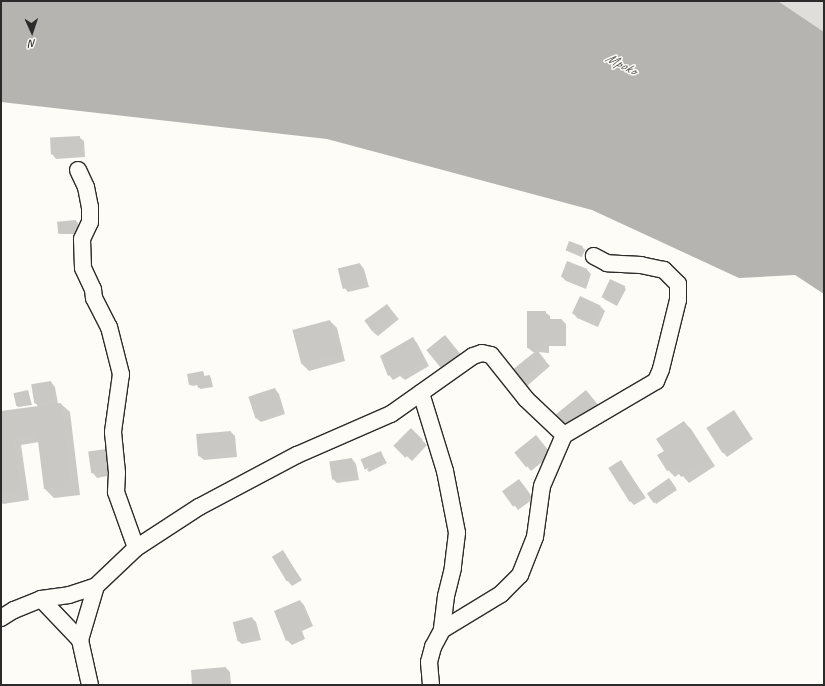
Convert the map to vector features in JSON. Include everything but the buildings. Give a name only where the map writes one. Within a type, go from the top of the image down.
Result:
[{"type":"street","points":[[78,170],[86,187],[90,207],[90,222],[82,239],[83,268],[93,289],[94,298],[109,327],[121,374],[113,432],[117,473],[116,492],[136,548]]},
{"type":"street","points":[[442,630],[501,594],[520,575],[535,537],[542,486],[564,435],[656,381],[678,300],[678,284],[664,270],[641,265],[607,263],[594,256]]},
{"type":"street","points":[[1,618],[14,610],[41,599],[69,595],[96,586],[136,548],[199,507],[297,456],[391,414],[473,356],[482,353],[491,355],[526,399],[564,435]]},
{"type":"street","points":[[421,393],[445,471],[457,533],[453,568],[446,596],[442,630],[433,647],[429,662],[432,685]]},
{"type":"street","points":[[90,685],[80,640],[96,586]]},
{"type":"street","points":[[41,599],[80,640]]},
{"type":"shaded area","points":[[778,1],[824,1],[824,32]]},
{"type":"water","name":"Mpoko","points":[[1,1],[778,1],[824,32],[824,294],[795,275],[739,278],[592,210],[327,139],[1,102]]}]
